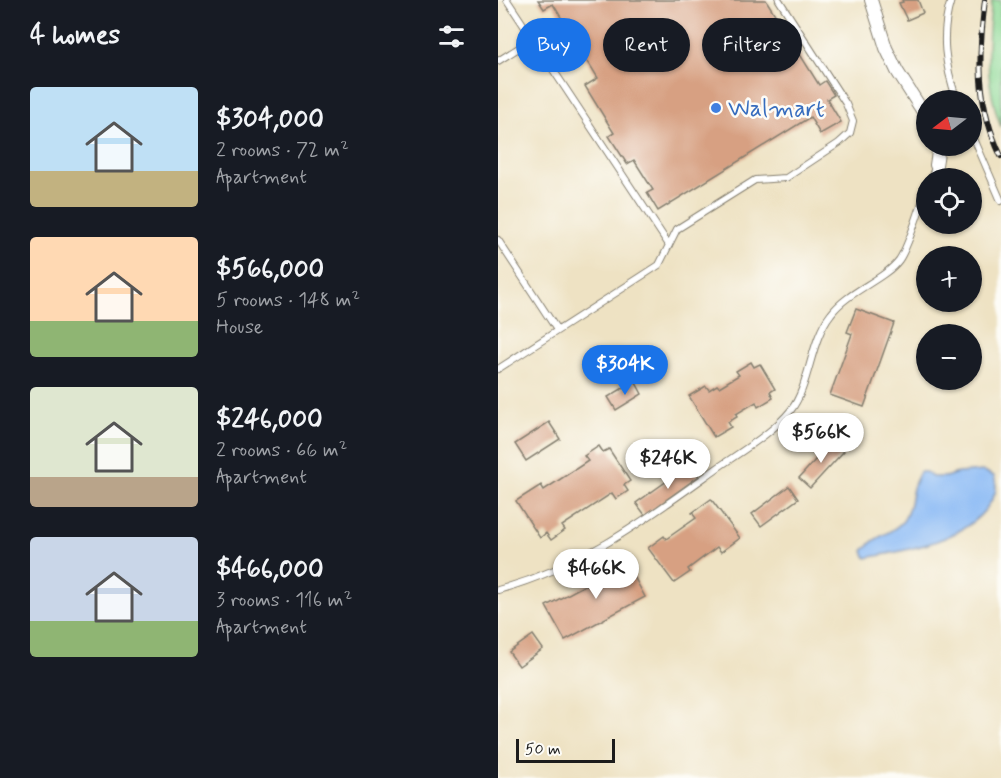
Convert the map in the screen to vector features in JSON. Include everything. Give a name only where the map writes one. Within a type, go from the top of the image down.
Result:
[{"type":"street","points":[[871,0],[885,48],[916,101]]},
{"type":"street","points":[[936,165],[937,156]]},
{"type":"lane","points":[[507,0],[519,18]]},
{"type":"lane","points":[[498,369],[659,265],[677,229],[755,180],[786,178],[839,143],[850,132],[853,121],[846,104],[778,0]]},
{"type":"lane","points":[[951,0],[945,24],[945,58],[954,90]]},
{"type":"lane","points":[[498,61],[516,50]]},
{"type":"lane","points":[[555,72],[669,245]]},
{"type":"lane","points":[[981,156],[1001,201]]},
{"type":"lane","points":[[498,590],[575,561],[612,542],[781,422],[793,408],[823,325],[844,300],[898,261],[916,216]]},
{"type":"lane","points":[[498,240],[557,330]]},
{"type":"green space","points":[[992,0],[1001,0],[1001,127],[992,95],[988,65]]},
{"type":"water","points":[[984,471],[994,476],[996,488],[994,495],[988,506],[964,528],[915,548],[866,558],[863,551],[867,546],[903,521],[920,472],[926,472],[932,477],[945,477],[958,473]]},
{"type":"building","name":"Walmart","points":[[538,0],[766,0],[777,18],[702,18],[702,72],[802,72],[802,58],[819,85],[825,81],[834,95],[827,99],[841,122],[820,134],[810,117],[658,211],[647,193],[653,190],[634,160],[627,164],[609,136],[614,133],[585,86],[598,78],[591,66],[591,18],[562,18],[553,4],[544,9]]},
{"type":"building","points":[[902,0],[918,0],[923,13],[907,20],[899,3],[903,2]]},
{"type":"building","points":[[856,309],[894,323],[864,407],[830,395],[852,334],[847,332]]},
{"type":"building","points":[[751,362],[754,367],[760,364],[775,389],[770,392],[773,398],[758,407],[756,402],[736,414],[737,417],[728,422],[731,427],[714,437],[689,396],[706,386],[709,390],[717,385],[719,387],[739,375],[736,371]]},
{"type":"building","points":[[635,381],[642,394],[616,410],[608,397]]},
{"type":"building","points":[[549,422],[560,439],[526,461],[515,444]]},
{"type":"building","points":[[832,441],[844,451],[810,488],[799,478]]},
{"type":"building","points":[[599,446],[603,452],[609,449],[630,481],[624,485],[628,491],[616,499],[612,493],[562,526],[565,530],[551,540],[546,533],[540,538],[516,501],[541,485],[544,490],[588,461],[584,456]]},
{"type":"building","points":[[691,464],[699,476],[645,515],[636,503]]},
{"type":"building","points":[[789,486],[798,499],[761,526],[752,514]]},
{"type":"building","points":[[711,499],[740,538],[721,552],[717,547],[688,569],[690,572],[674,583],[648,548],[664,536],[666,539],[696,518],[692,513]]},
{"type":"building","points":[[624,558],[645,597],[565,640],[546,606],[600,577],[597,573]]},
{"type":"building","points":[[533,635],[543,649],[519,666],[509,652]]},
{"type":"railway","points":[[985,0],[980,60],[981,80],[987,118],[1001,156]]},
{"type":"place","name":"Walmart","points":[[716,108]]}]
